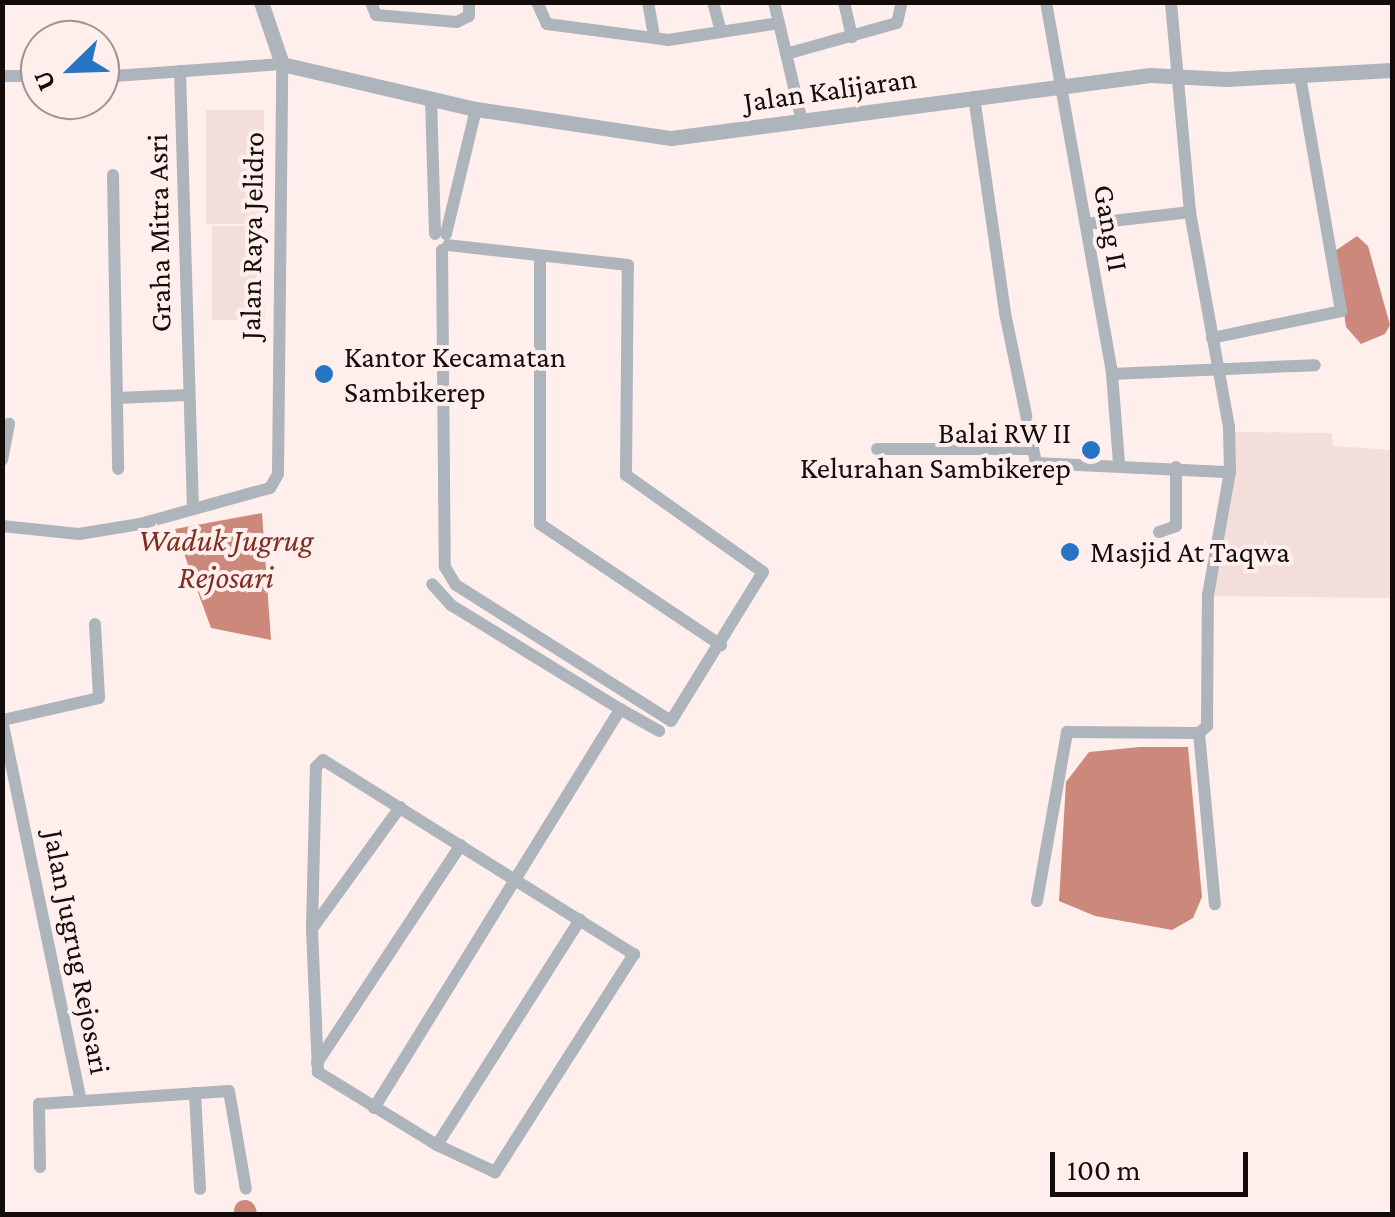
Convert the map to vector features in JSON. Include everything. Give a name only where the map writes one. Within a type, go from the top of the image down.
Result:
[{"type":"street","name":"Jalan Raya Jelidro","points":[[193,506],[270,488],[278,474],[282,64],[261,2]]},
{"type":"street","points":[[371,2],[376,15],[457,22],[469,16],[468,2]]},
{"type":"street","points":[[537,2],[547,24],[654,37],[779,23]]},
{"type":"street","points":[[648,2],[654,37]]},
{"type":"street","points":[[714,2],[721,32]]},
{"type":"street","points":[[774,2],[802,122]]},
{"type":"street","points":[[844,2],[852,37]]},
{"type":"street","name":"Gang II","points":[[1046,2],[1112,374],[1119,463]]},
{"type":"street","points":[[1037,901],[1067,732],[1199,732],[1207,726],[1208,595],[1230,472],[1219,370],[1190,212],[1171,2]]},
{"type":"street","points":[[786,54],[901,21],[902,3]]},
{"type":"street","points":[[120,76],[282,64]]},
{"type":"street","name":"Jalan Kalijaran","points":[[282,64],[476,109],[684,138],[1059,87],[1179,77],[1392,70]]},
{"type":"street","name":"Graha Mitra Asri","points":[[180,71],[193,506]]},
{"type":"street","points":[[1212,338],[1341,311],[1300,76]]},
{"type":"street","points":[[974,98],[1005,312],[1036,463],[1119,463],[1230,472]]},
{"type":"street","points":[[431,99],[442,241],[444,567],[456,585],[666,720],[676,717],[764,572],[626,475],[628,265],[618,260],[540,260],[442,241]]},
{"type":"street","points":[[442,241],[476,109]]},
{"type":"street","name":"Graha Mitra Asri","points":[[113,175],[118,469]]},
{"type":"street","points":[[1086,224],[1190,212]]},
{"type":"street","points":[[540,260],[540,524],[721,644]]},
{"type":"street","points":[[1112,374],[1315,365]]},
{"type":"street","points":[[116,398],[188,395]]},
{"type":"street","points":[[2,460],[9,424]]},
{"type":"street","points":[[878,449],[1033,449]]},
{"type":"street","points":[[1160,532],[1176,526],[1176,467]]},
{"type":"street","points":[[2,526],[90,533],[193,506]]},
{"type":"street","points":[[432,584],[451,605],[660,731]]},
{"type":"street","points":[[3,720],[98,698],[95,624]]},
{"type":"street","points":[[528,654],[538,638]]},
{"type":"street","points":[[374,1108],[620,709]]},
{"type":"street","name":"Jalan Jugrug Rejosari","points":[[3,720],[80,1098],[229,1090],[235,1097],[246,1189]]},
{"type":"street","points":[[1199,732],[1215,904]]},
{"type":"street","points":[[327,760],[517,880],[634,954],[504,1160],[487,1174],[324,1079],[316,1065],[312,928],[318,764],[327,760]]},
{"type":"street","points":[[312,928],[400,807]]},
{"type":"street","points":[[316,1065],[460,845]]},
{"type":"street","points":[[437,1145],[580,920]]},
{"type":"street","points":[[195,1093],[200,1190]]},
{"type":"street","points":[[40,1167],[37,1106],[80,1098]]},
{"type":"shaded area","points":[[206,110],[264,110],[264,224],[206,224]]},
{"type":"shaded area","points":[[212,226],[265,226],[265,320],[212,320]]},
{"type":"shaded area","points":[[1233,432],[1332,433],[1333,446],[1392,450],[1392,598],[1213,596]]},
{"type":"water","points":[[1357,236],[1368,246],[1390,325],[1385,334],[1361,344],[1346,327],[1335,251]]},
{"type":"water","name":"Waduk Jugrug Rejosari","points":[[262,513],[271,640],[211,628],[175,529]]},
{"type":"water","points":[[1188,747],[1202,897],[1193,918],[1172,930],[1095,916],[1059,901],[1066,782],[1089,752]]},
{"type":"place","name":"Kantor Kecamatan Sambikerep","points":[[324,374]]},
{"type":"place","name":"Balai RW II Kelurahan Sambikerep","points":[[1091,450]]},
{"type":"place","name":"Masjid At Taqwa","points":[[1070,552]]}]
